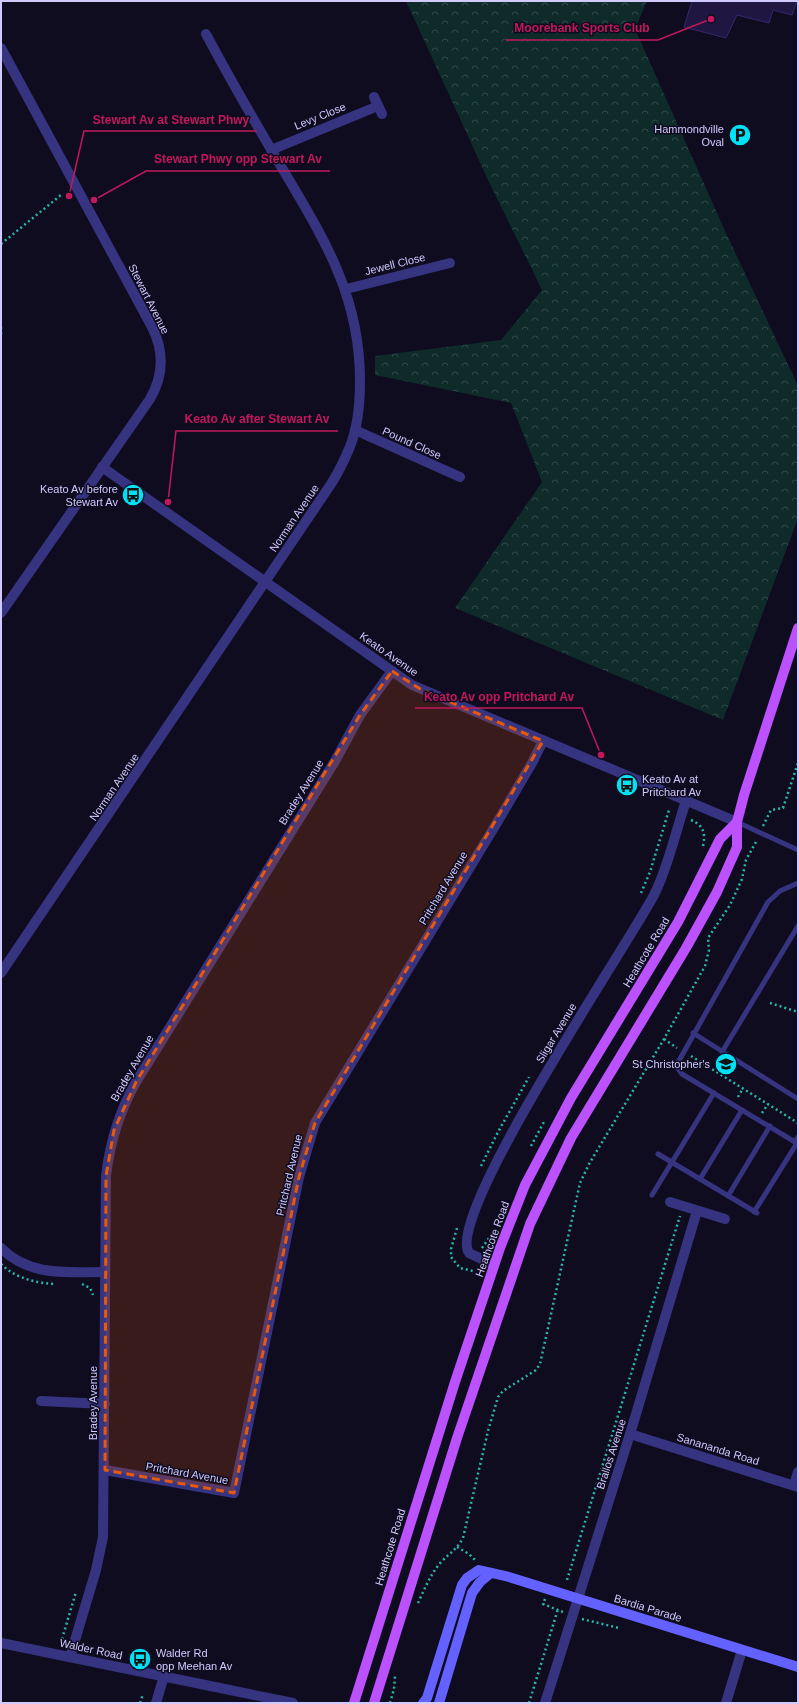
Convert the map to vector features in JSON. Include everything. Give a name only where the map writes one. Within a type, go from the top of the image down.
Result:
[{"type":"main road","points":[[374,1703],[459,1430],[530,1224],[571,1138],[686,948],[717,892],[737,848],[737,822],[744,795],[798,628]]},
{"type":"main road","name":"Heathcote Road","points":[[354,1703],[455,1382],[494,1265],[525,1185],[555,1126],[678,922],[720,839],[737,822]]},
{"type":"street","name":"Norman Avenue","points":[[1,973],[331,484],[349,449],[355,430],[360,389],[360,350],[357,329],[346,289],[318,230],[206,34]]},
{"type":"street","name":"Stewart Avenue","points":[[1,48],[146,316],[159,344],[161,363],[155,391],[1,613]]},
{"type":"street","name":"Levy Close","points":[[271,150],[378,106]]},
{"type":"street","name":"Jewell Close","points":[[346,289],[450,263]]},
{"type":"street","name":"Pound Close","points":[[355,430],[460,477]]},
{"type":"street","name":"Keato Avenue","points":[[102,467],[392,671],[422,690],[737,822]]},
{"type":"street","name":"Bradey Avenue","points":[[70,1657],[101,1553],[104,1521],[105,1272],[108,1158],[114,1130],[124,1104],[150,1059],[335,761],[360,715],[392,671]]},
{"type":"street","name":"Pritchard Avenue","points":[[105,1470],[234,1493],[299,1177],[315,1123],[532,763],[543,741]]},
{"type":"street","name":"Sligar Avenue","points":[[494,1265],[469,1254],[466,1247],[469,1231],[481,1198],[504,1146],[524,1108],[654,895],[686,801]]},
{"type":"street","points":[[670,1202],[725,1219]]},
{"type":"street","name":"Brallos Avenue","points":[[545,1703],[630,1434],[697,1210]]},
{"type":"street","points":[[1,1248],[22,1264],[43,1271],[105,1272]]},
{"type":"street","points":[[41,1401],[104,1404]]},
{"type":"street","name":"Sanananda Road","points":[[630,1434],[796,1486]]},
{"type":"street","points":[[796,1486],[798,1472]]},
{"type":"street","name":"Bardia Parade","points":[[423,1703],[427,1698],[462,1585],[479,1570],[509,1577],[798,1668]]},
{"type":"street","points":[[439,1703],[472,1593],[480,1582],[491,1573]]},
{"type":"street","name":"Walder Road","points":[[1,1643],[293,1703]]},
{"type":"street","points":[[726,1703],[742,1650]]},
{"type":"street","points":[[156,1703],[164,1676]]},
{"type":"lane","points":[[737,822],[796,847]]},
{"type":"lane","points":[[658,1154],[756,1212],[797,1142],[797,1140],[742,1110],[679,1072],[676,1063],[768,902],[780,891],[798,883]]},
{"type":"lane","points":[[722,1052],[798,926]]},
{"type":"lane","points":[[693,1033],[798,1098]]},
{"type":"lane","points":[[652,1194],[714,1093]]},
{"type":"lane","points":[[700,1179],[742,1110]]},
{"type":"lane","points":[[728,1196],[770,1126]]},
{"type":"path","points":[[1,244],[61,195]]},
{"type":"path","points":[[1,327],[1,337]]},
{"type":"path","points":[[770,810],[783,808],[798,763]]},
{"type":"path","points":[[416,1609],[430,1576],[457,1548],[463,1538],[488,1431],[498,1397],[502,1391],[536,1370],[540,1364],[580,1184],[589,1164],[664,1039],[705,966],[709,950],[708,938],[730,905],[742,879],[746,860],[753,849]]},
{"type":"path","points":[[770,1003],[798,1012]]},
{"type":"path","points":[[664,1039],[798,1122]]},
{"type":"path","points":[[566,1580],[683,1206]]},
{"type":"path","points":[[1,1264],[11,1272],[27,1279],[56,1284]]},
{"type":"path","points":[[76,1284],[86,1285],[90,1288],[93,1299]]},
{"type":"path","points":[[457,1548],[469,1554],[476,1560]]},
{"type":"path","points":[[62,1639],[77,1589]]},
{"type":"path","points":[[529,1703],[558,1609]]},
{"type":"path","points":[[390,1703],[394,1689],[396,1670]]},
{"type":"path","points":[[140,1703],[143,1694]]},
{"type":"highlighted area","points":[[392,671],[422,690],[543,741],[315,1123],[299,1177],[234,1493],[105,1470],[106,1176],[114,1130],[136,1082],[360,715]]},
{"type":"green space","points":[[406,1],[647,1],[635,29],[726,233],[798,386],[798,518],[723,720],[455,608],[542,482],[511,403],[375,375],[375,356],[501,340],[542,290],[489,182]]},
{"type":"building","points":[[692,1],[797,1],[792,15],[773,10],[769,23],[737,15],[726,38],[684,27]]},
{"type":"place","name":"Moorebank Sports Club","points":[[711,19]]},
{"type":"place","name":"Hammondville Oval","points":[[740,135]]},
{"type":"place","name":"Stewart Av at Stewart Phwy","points":[[69,196]]},
{"type":"place","name":"Stewart Phwy opp Stewart Av","points":[[94,200]]},
{"type":"place","name":"Keato Av before Stewart Av","points":[[133,495]]},
{"type":"place","name":"Keato Av after Stewart Av","points":[[168,502]]},
{"type":"place","name":"Keato Av opp Pritchard Av","points":[[601,755]]},
{"type":"place","name":"Keato Av at Pritchard Av","points":[[627,785]]},
{"type":"place","name":"St Christopher's","points":[[726,1064]]},
{"type":"place","name":"Walder Rd opp Meehan Av","points":[[140,1659]]}]
